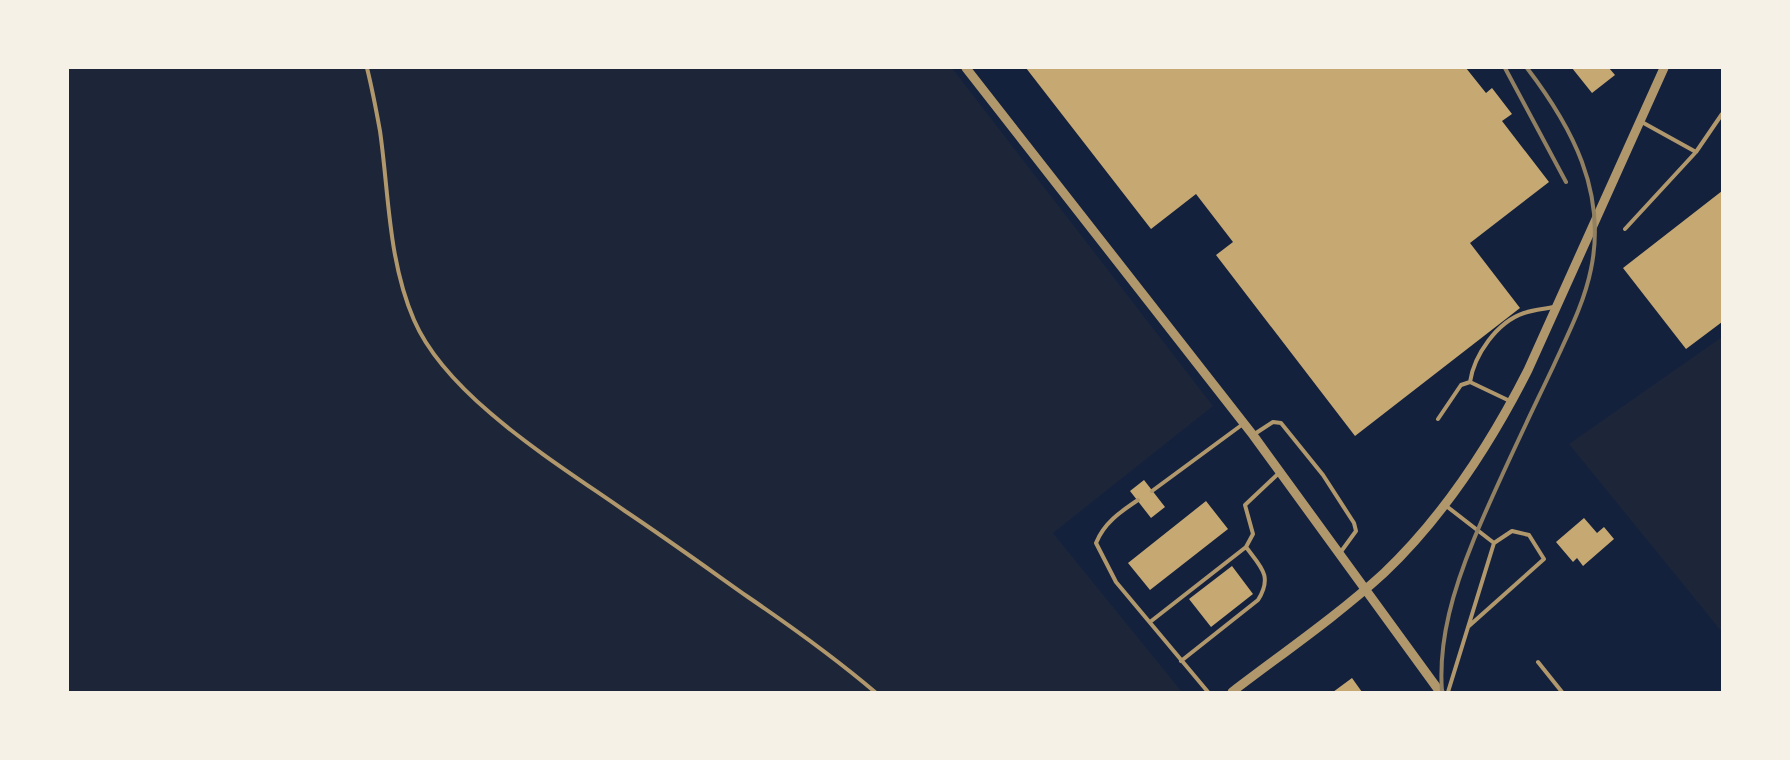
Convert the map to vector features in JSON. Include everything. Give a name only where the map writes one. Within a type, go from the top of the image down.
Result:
[{"type":"street","points":[[966,68],[1244,424],[1366,588],[1440,692]]},
{"type":"street","points":[[1232,692],[1366,588],[1399,557],[1445,505],[1484,451],[1512,402],[1557,307],[1664,68]]},
{"type":"lane","points":[[367,68],[380,131],[391,229],[403,294],[415,323],[447,370],[465,390],[506,425],[566,470],[792,627],[875,692]]},
{"type":"lane","points":[[1625,229],[1696,152],[1722,114]]},
{"type":"lane","points":[[1640,121],[1696,152]]},
{"type":"lane","points":[[1470,382],[1471,373],[1478,358],[1490,339],[1501,327],[1522,314],[1557,307]]},
{"type":"lane","points":[[1438,419],[1461,385],[1470,382],[1512,402]]},
{"type":"lane","points":[[1252,435],[1274,422],[1281,423],[1323,475],[1354,523],[1356,531],[1340,553]]},
{"type":"lane","points":[[1152,491],[1244,424]]},
{"type":"lane","points":[[1150,622],[1246,546],[1253,534],[1245,505],[1280,472]]},
{"type":"lane","points":[[1138,500],[1116,515],[1100,532],[1096,543],[1116,582],[1208,692]]},
{"type":"lane","points":[[1445,505],[1494,543]]},
{"type":"lane","points":[[1448,692],[1468,627],[1494,543],[1512,531],[1529,535],[1544,559],[1468,627]]},
{"type":"lane","points":[[1181,661],[1258,600],[1264,590],[1266,580],[1262,569],[1246,546]]},
{"type":"lane","points":[[1538,662],[1562,692]]},
{"type":"shaded area","points":[[68,68],[952,68],[1213,406],[1053,533],[1182,692],[68,692]]},
{"type":"shaded area","points":[[1722,337],[1722,632],[1569,444]]},
{"type":"building","points":[[1026,68],[1466,68],[1486,93],[1492,88],[1512,114],[1502,121],[1549,182],[1470,243],[1520,308],[1355,436],[1216,255],[1233,242],[1196,194],[1151,229]]},
{"type":"building","points":[[1572,68],[1609,68],[1615,75],[1592,93]]},
{"type":"building","points":[[1722,191],[1722,322],[1686,349],[1623,268]]},
{"type":"building","points":[[1144,480],[1165,507],[1151,518],[1130,491]]},
{"type":"building","points":[[1206,501],[1228,529],[1150,590],[1128,563]]},
{"type":"building","points":[[1584,518],[1597,533],[1604,527],[1614,539],[1583,566],[1577,558],[1573,562],[1556,542]]},
{"type":"building","points":[[1232,566],[1253,594],[1211,627],[1189,599]]},
{"type":"building","points":[[1352,678],[1362,692],[1333,692]]},
{"type":"railway","points":[[1505,68],[1566,182]]},
{"type":"railway","points":[[1442,692],[1441,672],[1445,633],[1460,576],[1474,539],[1512,453],[1575,320],[1588,282],[1595,241],[1594,213],[1590,187],[1582,162],[1558,113],[1527,68]]}]
